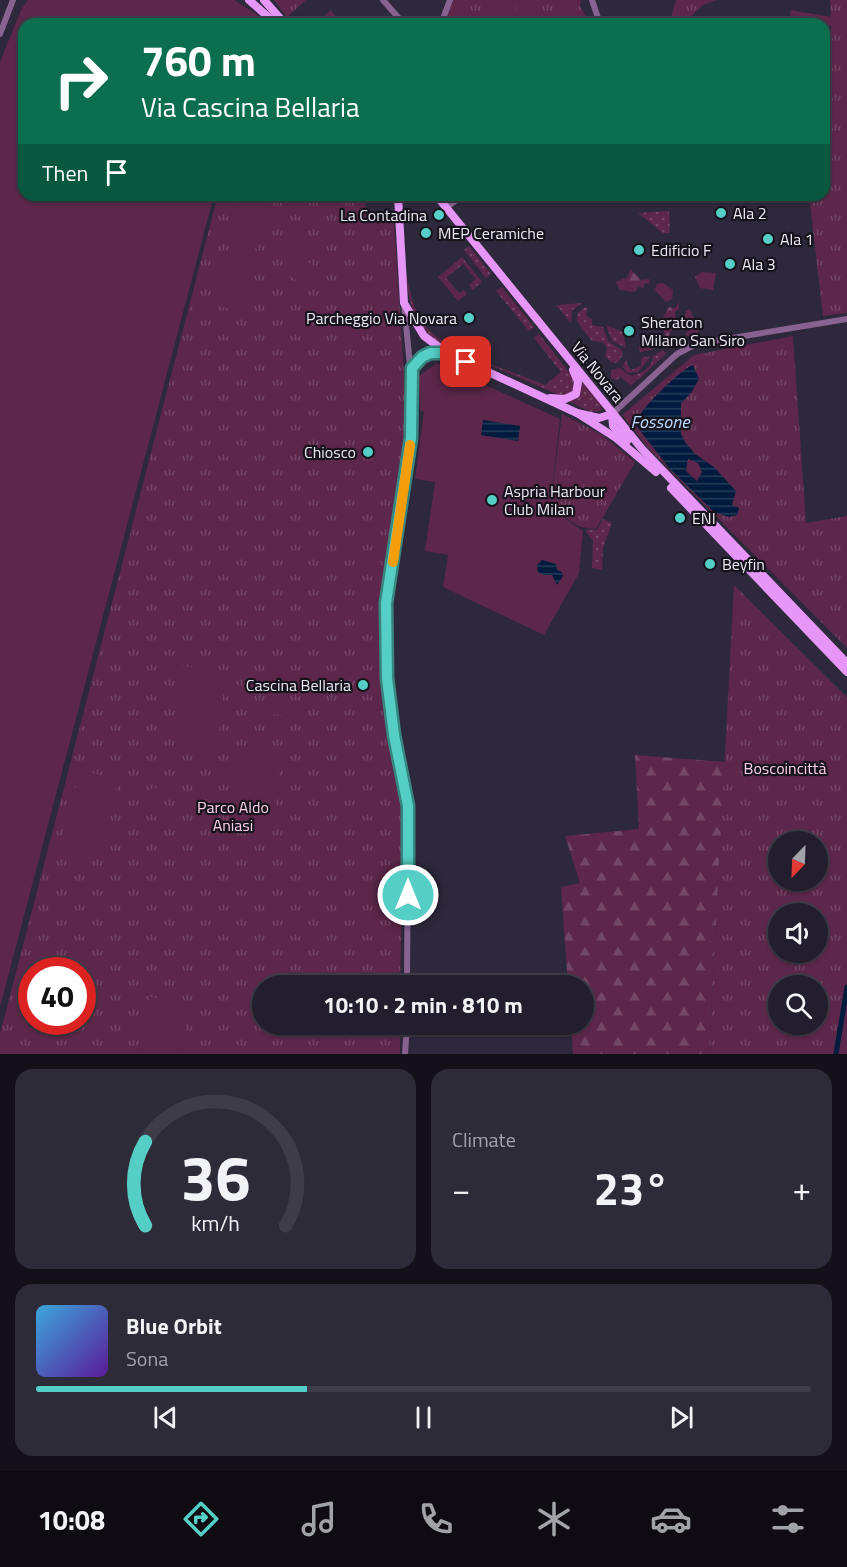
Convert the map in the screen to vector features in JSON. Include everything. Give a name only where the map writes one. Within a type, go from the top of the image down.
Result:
[{"type":"main road","points":[[249,0],[261,3],[278,18]]},
{"type":"main road","points":[[261,3],[272,18]]},
{"type":"main road","points":[[398,201],[404,303],[424,336],[447,353],[577,413],[616,438],[646,462]]},
{"type":"main road","name":"Via Novara","points":[[442,201],[561,352],[659,468],[847,663]]},
{"type":"main road","points":[[543,398],[565,399],[577,392],[577,378],[561,352]]},
{"type":"main road","points":[[577,413],[599,418],[612,414],[613,426],[847,672]]},
{"type":"street","points":[[0,34],[13,0]]},
{"type":"street","points":[[383,0],[399,18]]},
{"type":"street","points":[[443,18],[450,0]]},
{"type":"street","points":[[592,0],[598,18]]},
{"type":"street","points":[[447,207],[455,201]]},
{"type":"street","points":[[404,303],[411,376],[411,438],[386,603],[385,645],[394,735],[408,806],[407,975]]},
{"type":"street","points":[[612,414],[677,354],[696,344],[847,319]]},
{"type":"street","points":[[411,376],[414,364],[422,357],[447,353]]},
{"type":"street","points":[[405,1054],[406,1035]]},
{"type":"green space","points":[[28,0],[234,0],[261,17],[18,18],[18,201],[212,201],[0,1007],[0,62],[21,10]]},
{"type":"green space","points":[[274,0],[306,0],[287,17]]},
{"type":"green space","points":[[452,0],[581,0],[580,6],[587,18],[445,18]]},
{"type":"green space","points":[[490,0],[519,0],[512,18],[482,18]]},
{"type":"green space","points":[[676,0],[717,0],[703,5],[689,18],[671,18]]},
{"type":"green space","points":[[830,0],[847,0],[847,313],[823,316],[810,201],[830,201],[830,18],[790,18],[791,10],[831,17]]},
{"type":"green space","points":[[331,10],[336,18],[322,18]]},
{"type":"green space","name":"Parco Aldo Aniasi","points":[[216,201],[365,201],[366,221],[394,220],[407,422],[380,603],[386,715],[404,811],[400,975],[252,975],[252,1035],[400,1035],[400,1054],[0,1054],[0,1034],[18,965],[18,1035],[96,1035],[96,957],[20,957]]},
{"type":"green space","points":[[234,201],[270,201],[258,249],[224,240]]},
{"type":"green space","points":[[669,211],[670,233],[663,233],[638,213]]},
{"type":"green space","points":[[293,237],[312,246],[306,258],[287,249]]},
{"type":"green space","points":[[469,246],[491,274],[486,278],[464,250]]},
{"type":"green space","points":[[222,251],[256,260],[241,312],[208,303]]},
{"type":"green space","points":[[462,257],[482,282],[472,290],[469,285],[476,279],[463,264],[446,278],[459,293],[464,290],[467,294],[458,301],[438,277]]},
{"type":"green space","points":[[301,258],[313,265],[303,284],[291,277]]},
{"type":"green space","points":[[405,266],[416,310],[423,323],[445,343],[497,367],[545,385],[561,372],[534,338],[539,334],[573,377],[574,391],[568,396],[559,395],[437,342],[421,325],[412,308]]},
{"type":"green space","points":[[630,269],[641,280],[649,279],[650,283],[644,284],[644,288],[638,287],[635,292],[620,290],[616,282],[628,277]]},
{"type":"green space","points":[[702,272],[716,273],[713,290],[700,288],[695,277]]},
{"type":"green space","points":[[663,283],[673,290],[672,299],[666,302],[655,290],[657,284]]},
{"type":"green space","points":[[502,287],[534,327],[529,331],[496,291]]},
{"type":"green space","points":[[679,302],[679,309],[675,312],[676,322],[670,323],[672,329],[666,343],[662,319],[669,307],[675,308]]},
{"type":"green space","points":[[583,303],[572,310],[571,323],[556,305]]},
{"type":"green space","points":[[585,307],[588,308],[586,315],[592,320],[592,325],[603,327],[608,341],[622,350],[623,355],[617,363],[611,362],[605,356],[607,347],[602,342],[592,341],[577,321],[578,313]]},
{"type":"green space","points":[[690,309],[699,332],[688,336],[685,334],[690,329],[684,319],[686,311]]},
{"type":"green space","points":[[606,325],[623,332],[626,348],[612,341]]},
{"type":"green space","points":[[655,332],[660,334],[658,339],[663,340],[664,343],[651,350],[640,352],[639,347],[650,336],[654,337]]},
{"type":"green space","points":[[793,336],[806,523],[847,516],[847,648],[648,448],[622,415],[694,355]]},
{"type":"green space","points":[[662,351],[667,353],[638,380],[631,376],[646,369],[651,364],[653,356]]},
{"type":"green space","points":[[651,356],[638,372],[628,373],[622,367],[627,358],[627,364],[631,370],[641,366],[641,358]]},
{"type":"green space","name":"Aspria Harbour Club Milan","points":[[437,363],[560,419],[550,508],[583,531],[579,573],[544,635],[443,587],[448,555],[425,551],[435,482],[415,479],[424,412],[420,410],[419,376]]},
{"type":"green space","points":[[619,368],[636,379],[636,382],[630,385],[621,377],[616,380],[611,378],[611,370]]},
{"type":"green space","points":[[581,380],[601,404],[601,411],[591,412],[566,400]]},
{"type":"green space","points":[[562,414],[601,434],[635,462],[596,529],[580,527],[550,508]]},
{"type":"green space","points":[[603,519],[612,523],[603,548],[602,570],[592,568],[593,541],[586,532],[587,529],[597,530]]},
{"type":"green space","name":"Boscoincittà","points":[[734,585],[847,697],[847,1054],[709,1054]]},
{"type":"green space","points":[[183,666],[226,671],[217,752],[174,746]]},
{"type":"green space","points":[[271,706],[289,708],[288,716],[270,714]]},
{"type":"green space","points":[[270,721],[287,723],[287,731],[269,729]]},
{"type":"green space","points":[[237,750],[280,753],[273,829],[230,825]]},
{"type":"green space","points":[[635,755],[725,762],[709,1054],[573,1054],[572,1035],[594,1035],[594,975],[567,975],[561,887],[580,883],[565,836],[639,829]]},
{"type":"green space","points":[[80,770],[118,780],[98,858],[59,848]]},
{"type":"green space","points":[[155,787],[164,791],[161,811],[156,813],[148,808],[150,790]]},
{"type":"green space","points":[[149,997],[188,1002],[182,1054],[142,1054]]},
{"type":"water","points":[[831,25],[830,52],[830,26]]},
{"type":"water","name":"Fossone","points":[[693,365],[699,379],[691,393],[681,403],[681,434],[695,454],[714,467],[736,491],[732,505],[739,508],[737,515],[729,517],[714,512],[669,468],[635,424],[651,401]],"holes":[[[688,459],[698,463],[702,472],[697,481],[686,471]]]},
{"type":"water","points":[[483,420],[520,426],[518,441],[481,435]]},
{"type":"water","points":[[542,560],[556,564],[557,570],[562,572],[563,576],[557,585],[552,575],[538,572],[537,565]]},
{"type":"waterway","points":[[836,1054],[847,987]]},
{"type":"slow traffic","points":[[393,562],[410,445]]},
{"type":"place","name":"Ala 2","points":[[721,213]]},
{"type":"place","name":"La Contadina","points":[[439,215]]},
{"type":"place","name":"MEP Ceramiche","points":[[426,233]]},
{"type":"place","name":"Ala 1","points":[[768,239]]},
{"type":"place","name":"Edificio F","points":[[639,250]]},
{"type":"place","name":"Ala 3","points":[[730,264]]},
{"type":"place","name":"Parcheggio Via Novara","points":[[469,318]]},
{"type":"place","name":"Sheraton Milano San Siro","points":[[629,331]]},
{"type":"place","name":"Chiosco","points":[[368,452]]},
{"type":"place","name":"Aspria Harbour Club Milan","points":[[492,500]]},
{"type":"place","name":"ENI","points":[[680,518]]},
{"type":"place","name":"Beyfin","points":[[710,564]]},
{"type":"place","name":"Cascina Bellaria","points":[[363,685]]},
{"type":"route","points":[[408,895],[408,806],[394,735],[387,678],[386,603],[411,438],[412,368],[418,360],[430,353],[447,353],[466,362]]}]
